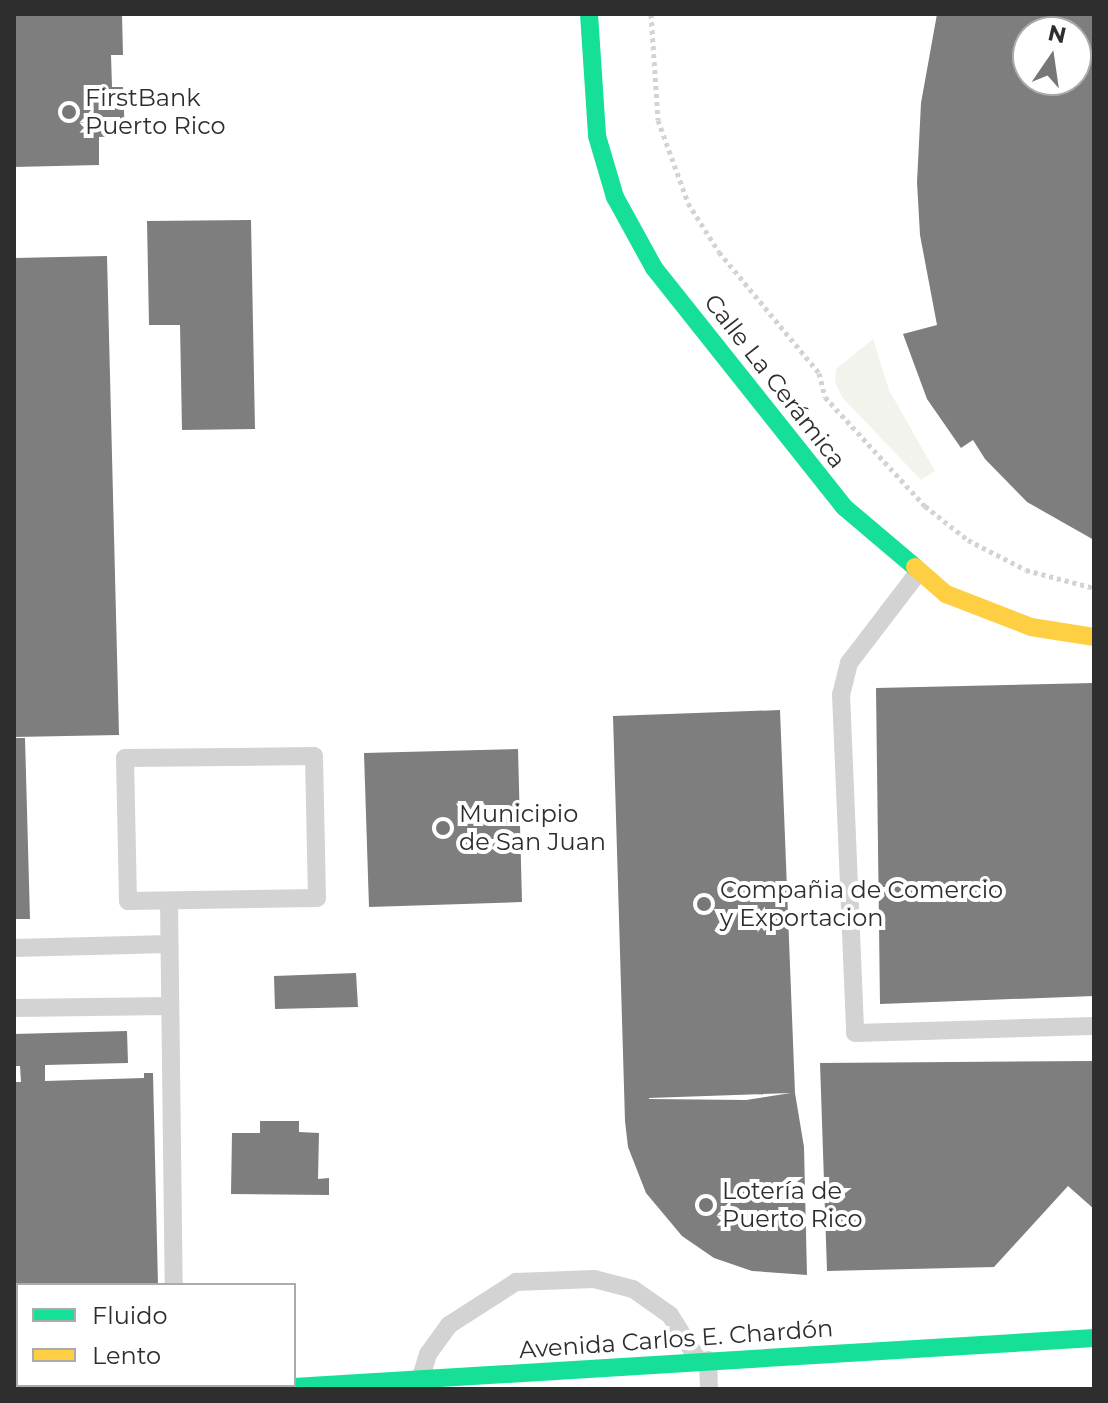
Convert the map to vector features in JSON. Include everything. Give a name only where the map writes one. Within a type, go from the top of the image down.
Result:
[{"type":"street","name":"Calle La Cerámica","points":[[589,14],[602,164],[640,244],[844,507],[917,574],[946,594],[1031,627],[1094,637]]},
{"type":"street","name":"Avenida Carlos E. Chardón","points":[[261,1389],[1094,1338]]},
{"type":"lane","points":[[917,574],[849,663],[841,694],[855,1033],[1094,1026]]},
{"type":"lane","points":[[314,756],[317,898],[169,901],[128,901],[125,758],[314,756]]},
{"type":"lane","points":[[169,901],[174,1283]]},
{"type":"lane","points":[[14,948],[169,944]]},
{"type":"lane","points":[[14,1008],[170,1006]]},
{"type":"lane","points":[[421,1380],[428,1354],[449,1325],[516,1282],[594,1279],[633,1289],[670,1315],[703,1360],[709,1389]]},
{"type":"path","points":[[651,14],[656,110],[688,203],[719,252],[819,373],[825,397],[915,496],[968,540],[1026,570],[1094,588]]},
{"type":"shaded area","points":[[873,339],[889,390],[935,471],[921,480],[842,397],[835,382],[836,369]]},
{"type":"building","name":"FirstBank Puerto Rico","points":[[14,14],[122,14],[123,55],[111,55],[112,87],[123,87],[125,136],[99,137],[99,165],[14,167]]},
{"type":"building","points":[[937,14],[1094,14],[1094,540],[1027,502],[985,459],[973,440],[961,448],[927,399],[903,334],[937,325],[920,235],[917,182],[921,103]]},
{"type":"building","points":[[251,220],[255,429],[182,430],[180,325],[149,325],[147,221]]},
{"type":"building","points":[[107,256],[119,735],[14,737],[14,258]]},
{"type":"building","points":[[1094,683],[1094,996],[880,1004],[876,688]]},
{"type":"building","name":"Compañia de Comercio y Exportacion","points":[[780,710],[795,1093],[804,1147],[807,1275],[752,1271],[714,1258],[682,1236],[646,1193],[628,1147],[613,716]],"holes":[[[791,1093],[746,1100],[649,1099],[649,1098]]]},
{"type":"building","points":[[14,738],[25,738],[30,919],[14,919]]},
{"type":"building","name":"Municipio de San Juan","points":[[518,749],[522,902],[369,907],[364,753]]},
{"type":"building","points":[[356,973],[358,1007],[275,1009],[274,976]]},
{"type":"building","points":[[127,1031],[128,1063],[45,1065],[45,1081],[144,1078],[144,1073],[153,1073],[158,1283],[16,1283],[14,1327],[14,1082],[21,1082],[20,1066],[14,1066],[14,1034]]},
{"type":"building","points":[[1094,1061],[1094,1209],[1068,1186],[994,1267],[827,1271],[820,1063]]},
{"type":"building","points":[[260,1121],[299,1121],[299,1132],[319,1133],[318,1179],[329,1178],[329,1195],[231,1194],[232,1133],[260,1133]]},
{"type":"traffic: fast","points":[[589,14],[597,136],[615,197],[654,268],[844,507],[915,567]]},
{"type":"traffic: fast","points":[[296,1387],[1094,1338]]},
{"type":"traffic: fast","points":[[261,1389],[294,1387]]},
{"type":"traffic: slow","points":[[915,567],[946,594],[1031,627],[1094,637]]},
{"type":"place","name":"FirstBank Puerto Rico","points":[[69,112]]},
{"type":"place","name":"Municipio de San Juan","points":[[443,828]]},
{"type":"place","name":"Compañia de Comercio y Exportacion","points":[[704,904]]},
{"type":"place","name":"Lotería de Puerto Rico","points":[[706,1205]]}]
